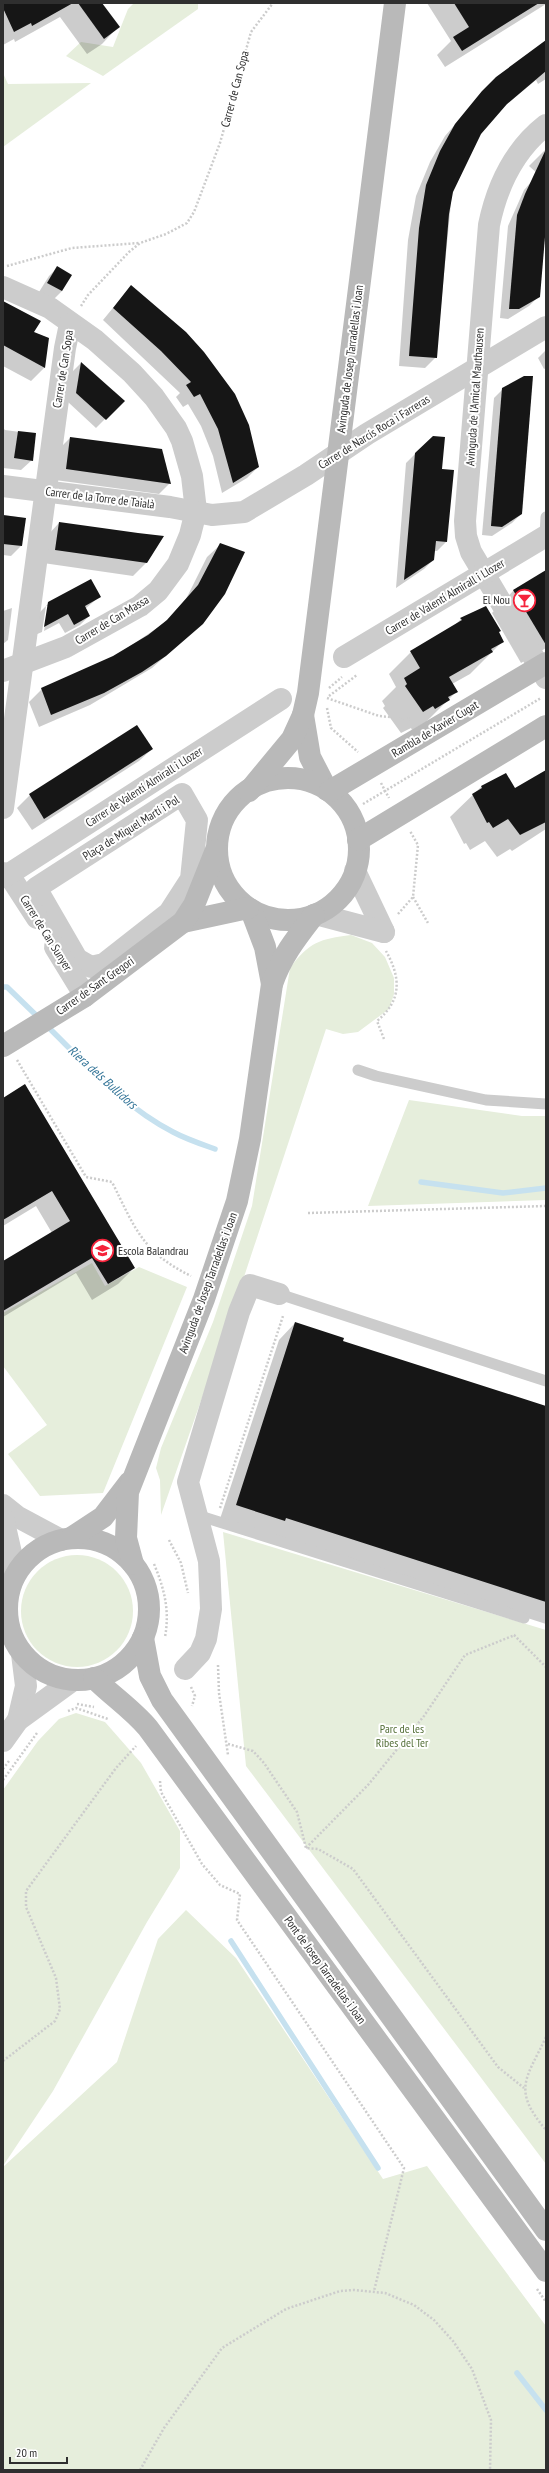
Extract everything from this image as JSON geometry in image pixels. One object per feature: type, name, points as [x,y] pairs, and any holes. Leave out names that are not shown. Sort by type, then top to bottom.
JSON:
[{"type":"street","name":"Avinguda de Josep Tarradellas i Joan","points":[[249,790],[292,739],[303,715],[311,674],[395,3]]},
{"type":"street","name":"Avinguda de l'Amical Mauthausen","points":[[544,669],[468,545],[465,521],[489,225],[492,207],[514,159],[546,125]]},
{"type":"street","points":[[5,276],[70,324],[95,340],[132,373],[167,413],[176,428],[188,458],[196,511]]},
{"type":"street","name":"Carrer de Can Sopa","points":[[3,808],[12,668],[46,492],[65,348],[70,324]]},
{"type":"street","name":"Carrer de Narcís Roca i Farreras","points":[[196,511],[212,515],[244,512],[306,475],[367,434],[546,327]]},
{"type":"street","name":"Carrer de la Torre de Taialà","points":[[3,486],[196,511]]},
{"type":"street","name":"Carrer de Can Massa","points":[[12,668],[46,656],[89,636],[140,606],[158,591],[178,564],[190,535],[196,511]]},
{"type":"street","name":"Carrer de Valentí Almirall i Llozer","points":[[344,657],[484,573],[546,530]]},
{"type":"street","name":"Rambla de Xavier Cugat","points":[[329,791],[544,669]]},
{"type":"street","name":"Carrer de Valentí Almirall i Llozer","points":[[5,874],[281,699]]},
{"type":"street","name":"Avinguda de Josep Tarradellas i Joan","points":[[303,715],[310,756],[329,791]]},
{"type":"street","points":[[358,840],[546,726]]},
{"type":"street","points":[[290,778],[313,782],[329,791],[348,811],[358,840],[359,849],[356,871],[342,894],[332,904],[315,914],[296,920],[270,918],[249,909],[236,899],[224,882],[218,864],[216,849],[219,830],[225,816],[233,804],[249,790],[267,781],[290,778]]},
{"type":"street","name":"Plaça de Miquel Martí i Pol","points":[[182,794],[197,820],[191,879],[169,913],[104,964],[91,966],[78,959],[36,888],[182,794]]},
{"type":"street","name":"Carrer de Sant Gregori","points":[[10,1042],[77,1000],[183,922],[194,905],[216,849]]},
{"type":"street","points":[[356,871],[384,932]]},
{"type":"street","name":"Carrer de Can Sunyer","points":[[5,874],[22,893],[77,1000]]},
{"type":"street","name":"Avinguda de Josep Tarradellas i Joan","points":[[249,909],[265,947],[272,984]]},
{"type":"street","name":"Carrer de Sant Gregori","points":[[183,922],[249,909]]},
{"type":"street","name":"Avinguda de Josep Tarradellas i Joan","points":[[143,1563],[126,1538],[126,1505],[132,1479],[209,1285],[224,1243],[246,1163],[272,984],[281,961],[315,914]]},
{"type":"street","points":[[315,914],[384,932]]},
{"type":"street","points":[[185,1669],[200,1653],[206,1638],[211,1608],[206,1518],[188,1482],[239,1312],[250,1285],[279,1294]]},
{"type":"street","name":"Avinguda de Josep Tarradellas i Joan","points":[[14,1577],[34,1553],[66,1539],[102,1517],[132,1479]]},
{"type":"street","points":[[3,1505],[18,1516],[66,1539],[83,1538],[105,1544],[143,1563],[148,1616],[153,1639],[150,1676],[162,1700],[546,2230]]},
{"type":"street","points":[[3,1518],[11,1553],[14,1577],[9,1590],[6,1617],[14,1643],[22,1654],[40,1670],[55,1677],[73,1680],[94,1678],[110,1673],[153,1639]]},
{"type":"street","points":[[22,1654],[29,1726]]},
{"type":"street","name":"Pont de Josep Tarradellas i Joan","points":[[94,1678],[110,1693],[130,1708],[148,1728],[546,2271]]},
{"type":"street","points":[[6,1750],[73,1680]]},
{"type":"lane","points":[[358,1070],[376,1076],[486,1100],[546,1104]]},
{"type":"lane","points":[[279,1294],[546,1381]]},
{"type":"lane","points":[[206,1518],[524,1618]]},
{"type":"path","name":"Carrer de Can Sopa","points":[[70,324],[88,295],[140,243],[166,234],[187,223],[194,212],[220,143],[251,32],[273,3]]},
{"type":"path","points":[[5,276],[72,248],[140,243]]},
{"type":"path","points":[[327,689],[326,697],[371,713],[416,720]]},
{"type":"path","points":[[362,804],[546,695]]},
{"type":"path","points":[[413,897],[428,922]]},
{"type":"path","points":[[384,932],[376,940],[386,950],[395,967],[396,991],[390,1010],[377,1021],[384,1039]]},
{"type":"path","points":[[10,1042],[86,1177],[112,1182],[136,1231],[153,1252],[180,1271],[209,1285]]},
{"type":"path","points":[[308,1214],[546,1206]]},
{"type":"path","points":[[206,1518],[283,1316]]},
{"type":"path","points":[[143,1563],[163,1587],[167,1608],[153,1639]]},
{"type":"path","points":[[508,1613],[514,1635],[546,1667]]},
{"type":"path","points":[[306,1848],[368,1785],[424,1716],[465,1655],[514,1635]]},
{"type":"path","points":[[206,1638],[217,1655],[219,1693],[228,1744],[228,1758]]},
{"type":"path","points":[[73,1705],[79,1703],[96,1707]]},
{"type":"path","points":[[62,1712],[76,1708],[113,1721]]},
{"type":"path","points":[[3,1780],[41,1729]]},
{"type":"path","points":[[3,2061],[55,2020],[60,2009],[56,1978],[26,1906],[26,1891],[116,1768],[139,1743]]},
{"type":"path","points":[[228,1744],[254,1751],[264,1763],[297,1812],[306,1848]]},
{"type":"path","points":[[3,1768],[6,1750]]},
{"type":"path","points":[[160,1779],[162,1792],[202,1864],[220,1885],[240,1894],[237,1920],[404,2168],[374,2291]]},
{"type":"path","points":[[306,1848],[318,1849],[353,1869],[498,2067],[524,2088]]},
{"type":"path","points":[[546,2036],[527,2073],[524,2088],[526,2097],[538,2121],[546,2130]]},
{"type":"path","points":[[140,2470],[164,2428],[222,2348],[277,2313],[301,2302],[346,2290],[374,2291],[395,2296],[424,2312],[450,2337],[472,2369],[492,2426],[490,2470]]},
{"type":"green space","points":[[134,3],[198,3],[198,9],[103,76],[66,56],[81,42],[113,47],[128,9]]},
{"type":"green space","points":[[3,73],[8,84],[91,83],[3,147]]},
{"type":"green space","points":[[351,935],[372,943],[385,957],[394,978],[394,994],[389,1009],[358,1032],[343,1034],[326,1029],[239,1292],[161,1515],[160,1480],[156,1468],[161,1448],[213,1322],[252,1206],[290,968],[303,952],[316,943],[331,938]]},
{"type":"green space","points":[[409,1100],[522,1116],[546,1116],[546,1200],[368,1206]]},
{"type":"green space","points":[[92,1263],[105,1286],[139,1267],[187,1287],[103,1493],[40,1496],[8,1454],[47,1425],[3,1366],[3,1313]]},
{"type":"green space","name":"Parc de les Ribes del Ter","points":[[223,1532],[546,1630],[546,2164],[246,1766]]},
{"type":"green space","points":[[77,1555],[88,1556],[98,1560],[108,1565],[116,1572],[123,1580],[128,1590],[132,1600],[132,1622],[128,1632],[123,1642],[116,1650],[108,1657],[98,1662],[88,1666],[77,1667],[66,1666],[56,1662],[46,1657],[38,1650],[31,1642],[26,1632],[22,1622],[21,1611],[22,1600],[26,1590],[31,1580],[38,1572],[46,1565],[56,1560],[66,1556]]},
{"type":"green space","points":[[76,1713],[105,1722],[141,1763],[180,1831],[180,1868],[147,1922],[53,2091],[3,2166],[3,1790],[38,1741],[59,1719]]},
{"type":"green space","points":[[186,1910],[236,1958],[383,2179],[427,2166],[546,2326],[546,2470],[3,2470],[3,2167],[117,2062],[158,1939]]},
{"type":"building","points":[[3,3],[73,3],[32,26],[31,23],[14,32],[3,8]]},
{"type":"building","points":[[78,3],[102,3],[120,27],[104,39]]},
{"type":"building","points":[[454,3],[539,3],[462,51],[453,37],[469,27]]},
{"type":"building","points":[[546,40],[546,71],[507,104],[481,134],[453,192],[449,214],[437,358],[409,356],[419,228],[426,185],[440,151],[455,124],[482,91],[496,77]]},
{"type":"building","points":[[546,149],[546,225],[540,297],[519,309],[509,309],[517,215]]},
{"type":"building","points":[[57,266],[72,275],[62,291],[47,283]]},
{"type":"building","points":[[131,285],[186,332],[204,352],[235,394],[249,425],[259,467],[233,483],[218,429],[200,394],[194,397],[186,385],[191,382],[161,351],[113,308]]},
{"type":"building","points":[[3,301],[41,321],[34,332],[49,338],[45,368],[3,345]]},
{"type":"building","points":[[81,362],[125,401],[106,420],[76,393]]},
{"type":"building","points":[[524,376],[533,376],[522,514],[502,527],[491,526],[502,388]]},
{"type":"building","points":[[18,431],[36,433],[33,461],[14,458]]},
{"type":"building","points":[[433,436],[445,437],[442,469],[454,470],[447,542],[436,541],[434,560],[404,580],[415,453]]},
{"type":"building","points":[[70,437],[162,449],[171,484],[66,469]]},
{"type":"building","points":[[3,515],[26,518],[22,546],[3,544]]},
{"type":"building","points":[[59,522],[164,536],[147,563],[55,550]]},
{"type":"building","points":[[220,543],[245,552],[225,594],[203,624],[166,656],[142,672],[104,693],[51,715],[41,688],[113,656],[148,635],[167,620],[198,585]]},
{"type":"building","points":[[546,570],[546,645],[513,590]]},
{"type":"building","points":[[91,579],[101,597],[85,606],[90,616],[74,625],[68,614],[44,627],[48,602]]},
{"type":"building","points":[[486,606],[501,631],[499,632],[504,642],[491,649],[493,652],[449,677],[458,692],[448,697],[450,700],[435,709],[433,706],[423,712],[405,686],[407,684],[404,678],[420,668],[410,651],[462,620],[460,618]]},
{"type":"building","points":[[137,725],[153,749],[44,819],[29,794]]},
{"type":"building","points":[[546,770],[546,822],[520,835],[508,819],[493,828],[489,822],[487,823],[472,794],[482,788],[481,786],[506,773],[515,788]]},
{"type":"building","points":[[25,1084],[135,1268],[108,1284],[92,1258],[3,1311],[3,1261],[70,1221],[52,1191],[3,1220],[3,1098]]},
{"type":"building","points":[[295,1322],[344,1338],[343,1341],[546,1406],[546,1602],[286,1518],[285,1521],[236,1505]]},
{"type":"waterway","name":"Riera dels Bullidors","points":[[3,987],[7,987],[40,1019]]},
{"type":"waterway","name":"Riera dels Bullidors","points":[[46,1025],[90,1069],[138,1110],[178,1135],[215,1149]]},
{"type":"waterway","name":"Riera dels Bullidors","points":[[421,1182],[503,1193],[546,1188]]},
{"type":"waterway","points":[[231,1941],[378,2168]]},
{"type":"waterway","points":[[517,2373],[546,2410]]},
{"type":"place","name":"El Nou","points":[[525,600]]},
{"type":"place","name":"Escola Balandrau","points":[[102,1251]]}]
